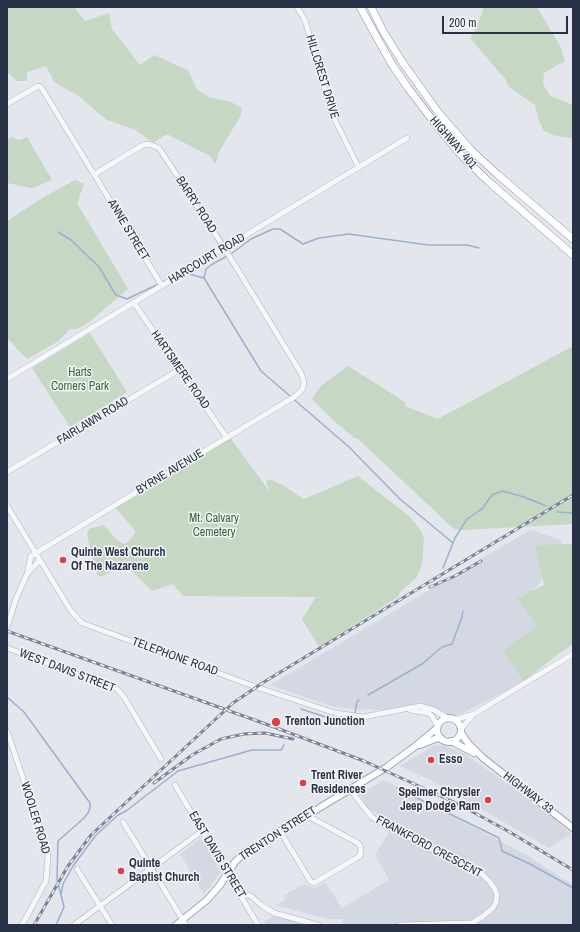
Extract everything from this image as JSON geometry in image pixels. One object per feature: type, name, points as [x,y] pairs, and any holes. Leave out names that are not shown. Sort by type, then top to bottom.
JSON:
[{"type":"highway","name":"HIGHWAY 401","points":[[360,7],[391,63],[441,132],[460,154],[489,182],[573,255]]},
{"type":"highway","name":"HIGHWAY 401","points":[[371,7],[402,63],[438,112],[471,150],[573,239]]},
{"type":"main road","points":[[451,719],[459,724],[461,731],[458,738],[451,741],[441,738],[437,734],[437,726],[441,721],[451,719]]},
{"type":"main road","name":"TRENTON STREET","points":[[176,925],[185,922],[207,900],[220,886],[227,873],[243,854],[387,767],[413,748],[437,726]]},
{"type":"main road","name":"HIGHWAY 33","points":[[461,731],[468,743],[483,758],[573,828]]},
{"type":"main road","name":"TRENTON STREET","points":[[413,748],[441,738]]},
{"type":"main road","name":"HIGHWAY 33","points":[[451,741],[483,758]]},
{"type":"street","name":"HILLCREST DRIVE","points":[[297,7],[305,20],[332,114],[358,168]]},
{"type":"street","name":"ANNE STREET","points":[[7,104],[38,86],[41,88],[95,174],[162,286]]},
{"type":"street","name":"HARCOURT ROAD","points":[[7,380],[407,138]]},
{"type":"street","name":"BARRY ROAD","points":[[95,174],[143,145],[155,145],[163,152],[225,249],[301,373],[304,382],[303,388]]},
{"type":"street","name":"HARTSMERE ROAD","points":[[134,303],[227,438]]},
{"type":"street","name":"FAIRLAWN ROAD","points":[[7,472],[179,370]]},
{"type":"street","name":"BYRNE AVENUE","points":[[35,553],[294,397],[303,388]]},
{"type":"street","name":"TELEPHONE ROAD","points":[[7,506],[71,612],[82,623],[334,714],[363,718],[424,706],[451,719]]},
{"type":"street","points":[[7,627],[30,559],[35,553]]},
{"type":"street","points":[[26,574],[40,561]]},
{"type":"street","name":"WEST DAVIS STREET","points":[[7,648],[117,688],[124,696],[161,759]]},
{"type":"street","points":[[451,719],[474,714],[573,654]]},
{"type":"street","name":"TELEPHONE ROAD","points":[[403,709],[428,713],[432,716],[437,726]]},
{"type":"street","points":[[461,731],[474,714]]},
{"type":"street","name":"WOOLER ROAD","points":[[7,731],[48,856],[46,881],[22,925]]},
{"type":"street","name":"EAST DAVIS STREET","points":[[175,785],[258,925]]},
{"type":"street","name":"FRANKFORD CRESCENT","points":[[350,789],[365,809],[382,824],[483,875],[490,882],[497,896],[493,908],[482,918],[472,923],[400,925]]},
{"type":"street","points":[[280,831],[309,880],[314,883],[360,856],[360,845],[306,815]]},
{"type":"street","points":[[123,822],[185,922]]},
{"type":"street","points":[[74,925],[202,831]]},
{"type":"street","points":[[77,869],[112,925]]},
{"type":"street","points":[[241,896],[247,894],[251,896],[261,905],[274,913],[318,925]]},
{"type":"shaded area","points":[[530,530],[562,540],[555,569],[543,577],[540,583],[527,597],[538,626],[524,681],[461,714],[450,716],[424,703],[379,710],[352,709],[331,706],[270,685]]},
{"type":"shaded area","points":[[435,745],[443,745],[463,753],[547,811],[571,834],[549,848],[432,781],[400,766]]},
{"type":"shaded area","points":[[384,780],[528,856],[573,885],[573,925],[343,925],[342,919],[328,919],[275,905],[285,900],[284,895],[305,884],[316,888],[325,882],[342,908],[389,880],[375,855],[393,826],[367,807],[360,794]]},
{"type":"shaded area","points":[[201,838],[221,872],[204,894],[180,854]]},
{"type":"shaded area","points":[[274,915],[305,925],[266,925],[264,922]]},
{"type":"green space","points":[[7,7],[74,7],[85,21],[109,13],[112,29],[140,65],[154,55],[188,70],[197,90],[209,97],[231,102],[242,108],[241,115],[219,152],[215,164],[210,156],[167,134],[153,143],[136,130],[107,120],[76,94],[55,83],[46,66],[27,72],[27,81],[17,81],[7,72]]},
{"type":"green space","points":[[484,7],[537,7],[561,48],[565,62],[544,73],[543,84],[550,96],[573,105],[573,138],[556,136],[544,131],[539,121],[535,105],[509,87],[505,78],[470,38],[476,29]]},
{"type":"green space","points":[[11,137],[19,140],[27,137],[52,180],[32,188],[7,183],[7,140]]},
{"type":"green space","points":[[75,180],[84,184],[77,203],[128,289],[88,323],[77,329],[70,329],[57,342],[27,359],[7,339],[7,221],[44,197]]},
{"type":"green space","name":"Harts Corners Park","points":[[90,333],[127,392],[70,427],[32,368]]},
{"type":"green space","points":[[573,346],[573,524],[463,530],[454,529],[358,439],[353,437],[333,420],[312,399],[321,386],[348,366],[405,402],[405,406],[438,419]]},
{"type":"green space","name":"Mt. Calvary Cemetery","points":[[229,436],[270,492],[266,482],[269,479],[284,486],[304,499],[358,476],[409,516],[422,532],[424,540],[422,564],[416,578],[400,592],[398,597],[319,647],[302,619],[316,597],[183,596],[173,584],[152,591],[133,572],[122,567],[100,577],[96,572],[87,535],[89,529],[104,525],[115,538],[123,544],[128,542],[136,532],[115,507]]},
{"type":"green space","points":[[573,544],[573,644],[524,681],[503,651],[538,626],[517,599],[544,585],[535,545]]},
{"type":"waterway","points":[[231,254],[251,239],[273,229],[280,229],[303,244],[319,238],[349,234],[428,245],[467,245],[479,248]]},
{"type":"waterway","points":[[58,232],[71,240],[99,267],[116,295],[127,299],[169,279]]},
{"type":"waterway","points":[[227,256],[206,269],[204,278],[261,371],[349,447],[400,499],[453,543]]},
{"type":"waterway","points":[[185,273],[204,278]]},
{"type":"waterway","points":[[443,568],[455,538],[467,519],[482,509],[492,495],[502,491],[524,497],[546,506]]},
{"type":"waterway","points":[[557,512],[573,513]]},
{"type":"waterway","points":[[368,695],[422,664],[442,647],[452,644],[463,611]]},
{"type":"waterway","points":[[7,697],[24,712],[90,803],[90,808],[84,818],[58,841],[57,879],[64,907],[56,925]]},
{"type":"waterway","points":[[355,713],[357,702],[359,700]]},
{"type":"waterway","points":[[301,709],[351,725],[354,725],[354,723]]},
{"type":"waterway","points":[[61,895],[63,884],[73,866],[96,835],[118,815],[126,811],[178,771],[252,750],[281,750],[284,745]]},
{"type":"waterway","points":[[397,788],[499,838],[502,851],[530,864],[573,888]]},
{"type":"railway","points":[[34,925],[68,866],[91,835],[233,703],[264,682],[573,495]]},
{"type":"railway","points":[[430,587],[455,576],[481,561]]},
{"type":"railway","points":[[7,631],[364,761],[458,804],[508,831],[573,870]]},
{"type":"railway","points":[[154,783],[192,755],[221,739],[244,734],[265,733],[293,739]]},
{"type":"place","name":"Quinte West Church Of The Nazarene","points":[[63,560]]},
{"type":"place","name":"Trenton Junction","points":[[276,722]]},
{"type":"place","name":"Esso","points":[[431,760]]},
{"type":"place","name":"Trent River Residences","points":[[303,783]]},
{"type":"place","name":"Spelmer Chrysler Jeep Dodge Ram","points":[[488,800]]},
{"type":"place","name":"Quinte Baptist Church","points":[[121,871]]}]
